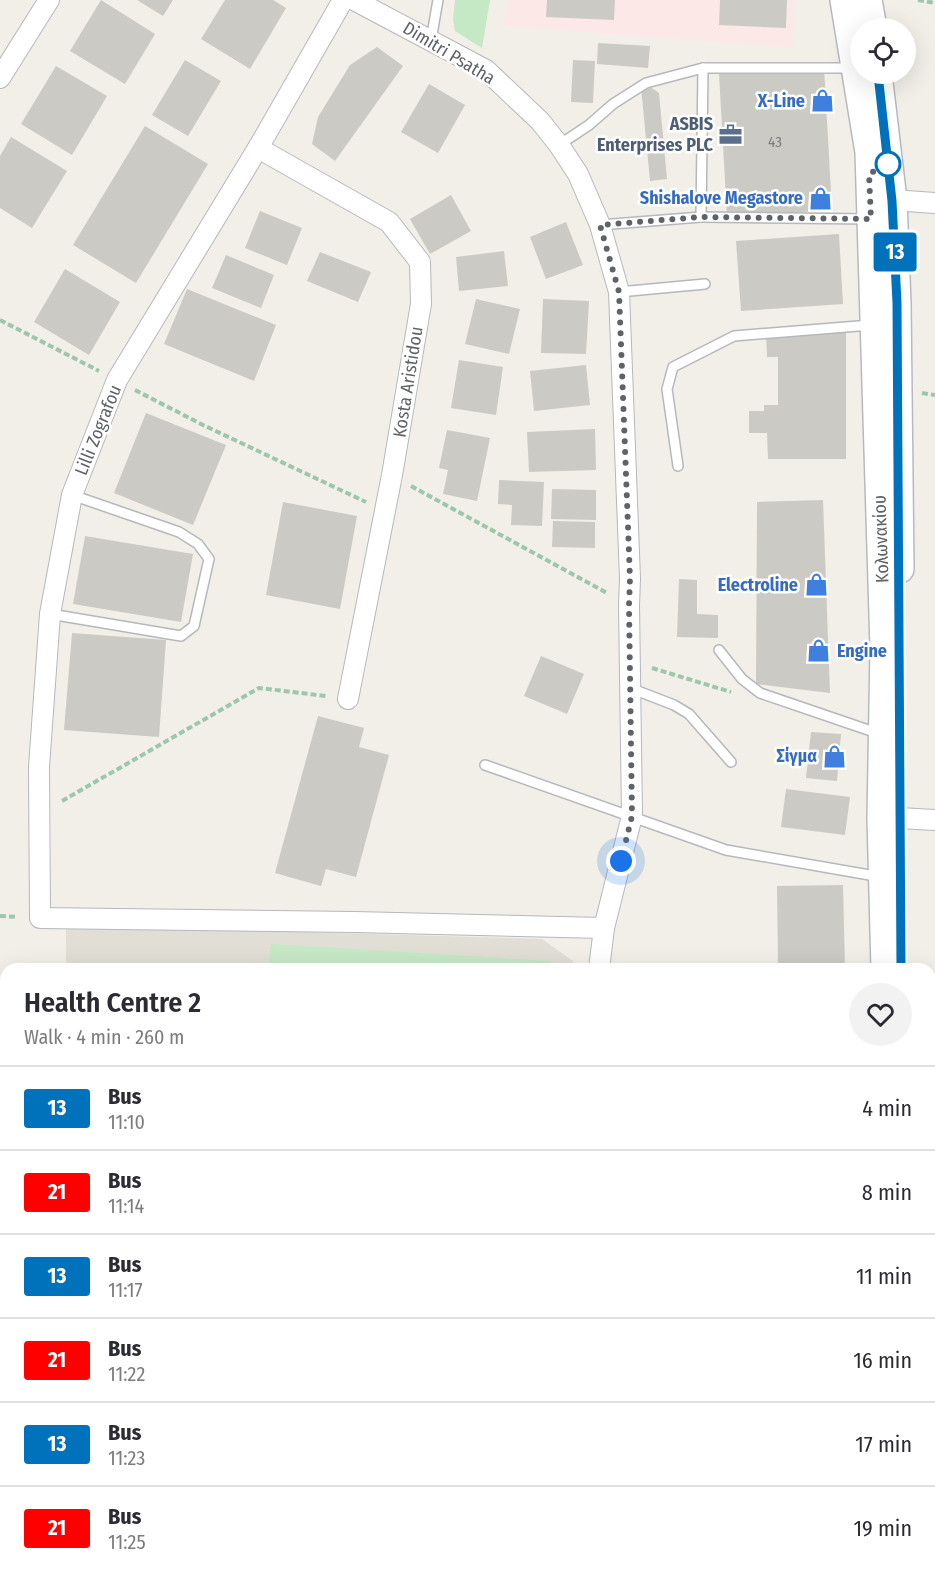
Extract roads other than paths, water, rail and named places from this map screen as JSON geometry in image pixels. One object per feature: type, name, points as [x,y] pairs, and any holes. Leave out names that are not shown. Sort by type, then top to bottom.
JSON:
[{"type":"main road","points":[[844,0],[850,19]]},
{"type":"main road","points":[[868,0],[871,18]]},
{"type":"main road","name":"Κολωνακίου","points":[[867,84],[884,648],[885,963]]},
{"type":"main road","name":"Κολωνακίου","points":[[870,84],[892,201],[897,303],[901,963]]},
{"type":"street","points":[[0,78],[49,0]]},
{"type":"street","name":"Lilli Zografou","points":[[343,0],[258,148],[117,380],[72,495],[50,614],[39,767],[40,918],[604,928]]},
{"type":"street","name":"Dimitri Psatha","points":[[354,0],[486,70],[540,121],[578,174],[600,225],[619,292],[630,579],[632,816],[604,928],[600,963]]},
{"type":"street","name":"Kosta Aristidou","points":[[258,148],[389,222],[420,262],[420,304],[392,475],[348,699]]},
{"type":"street","points":[[892,201],[935,203]]},
{"type":"street","points":[[899,818],[935,820]]},
{"type":"lane","points":[[431,40],[438,0]]},
{"type":"lane","points":[[701,217],[704,68]]},
{"type":"lane","points":[[559,145],[589,125],[613,104],[646,83],[704,68],[850,71]]},
{"type":"lane","points":[[600,225],[701,217],[871,219]]},
{"type":"lane","points":[[619,292],[705,284]]},
{"type":"lane","points":[[678,466],[667,389],[673,367],[734,336],[873,325]]},
{"type":"lane","points":[[50,614],[181,636],[194,626],[209,559],[198,544],[179,532],[72,495]]},
{"type":"lane","points":[[719,650],[742,679],[760,693],[883,735]]},
{"type":"lane","points":[[630,688],[674,705],[689,714],[731,762]]},
{"type":"lane","points":[[485,765],[726,850],[883,877]]},
{"type":"place","name":"X-Line","points":[[823,101]]},
{"type":"place","name":"ASBIS Enterprises PLC","points":[[731,134]]},
{"type":"place","name":"Shishalove Megastore","points":[[821,198]]},
{"type":"place","name":"Electroline","points":[[816,585]]},
{"type":"place","name":"Engine","points":[[819,651]]},
{"type":"place","name":"Σίγμα","points":[[835,756]]}]
